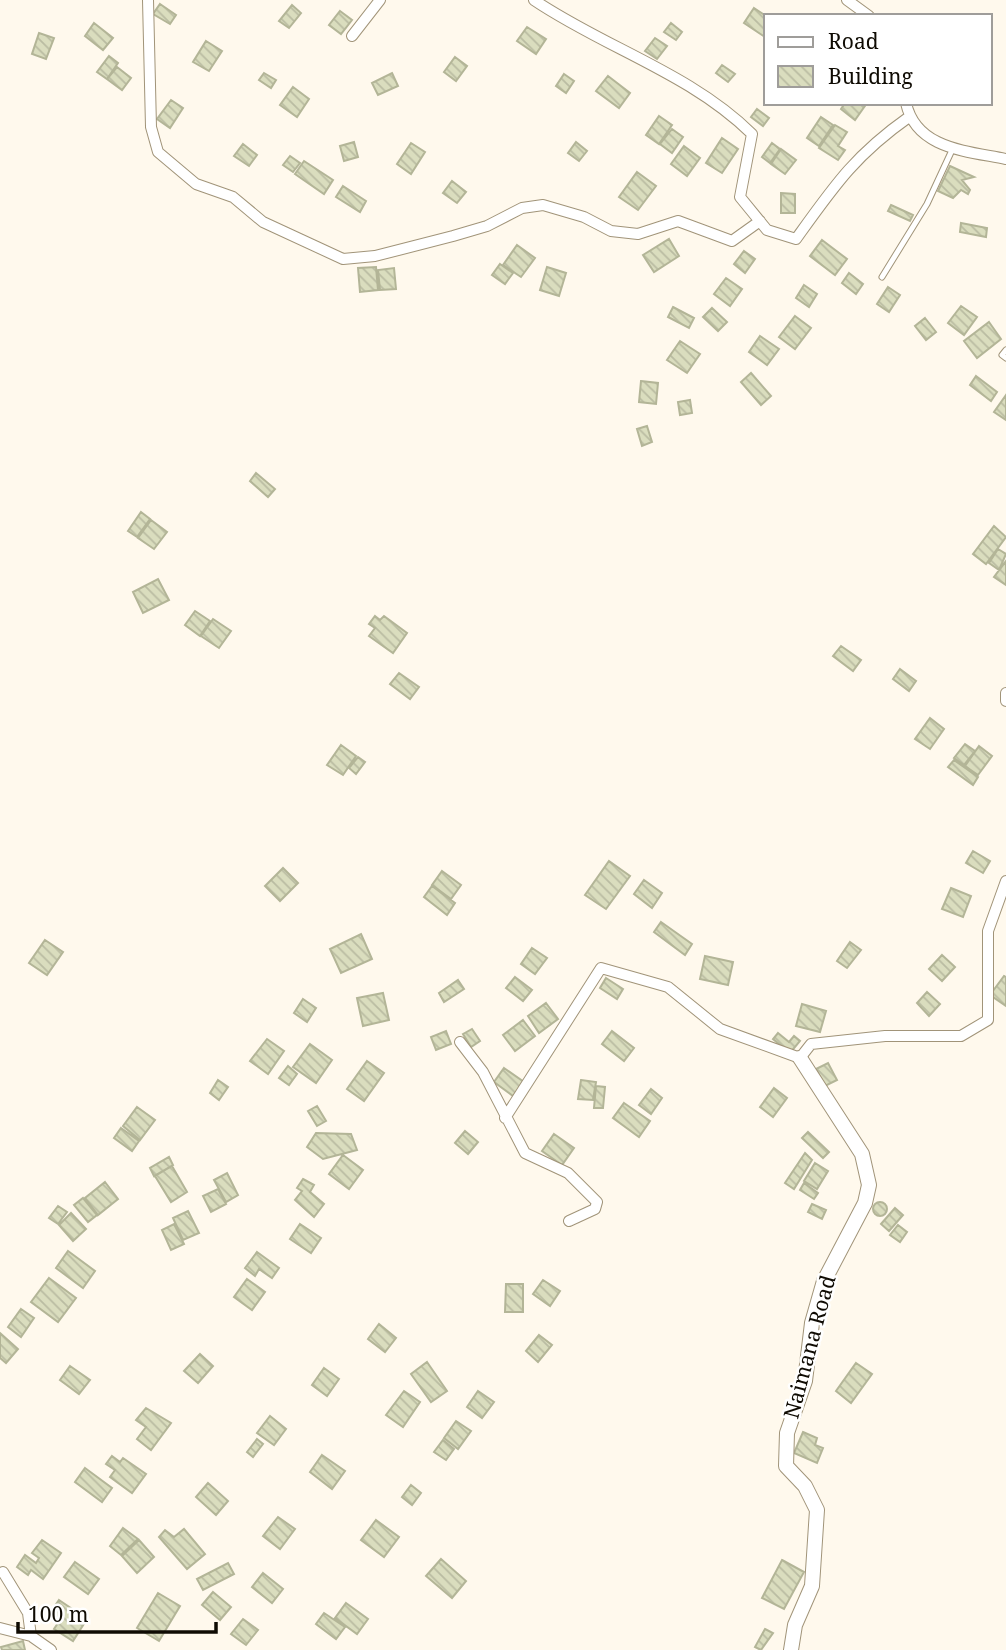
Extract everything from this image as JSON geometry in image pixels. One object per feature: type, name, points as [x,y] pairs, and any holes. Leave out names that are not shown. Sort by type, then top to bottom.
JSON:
[{"type":"street","points":[[148,0],[151,127],[159,152],[196,184],[233,197],[263,222],[343,259],[375,256],[453,236],[487,226],[522,208],[543,205],[584,217],[611,231],[638,234],[678,221],[732,241],[760,221]]},
{"type":"street","points":[[352,36],[380,0]]},
{"type":"street","points":[[534,0],[560,18],[672,74],[731,114],[752,134],[740,197],[767,230],[796,239],[848,167],[876,141],[909,117]]},
{"type":"street","points":[[847,0],[866,14]]},
{"type":"street","points":[[906,105],[909,117],[922,135],[953,148],[1006,159]]},
{"type":"street","points":[[1006,693],[1006,701]]},
{"type":"street","points":[[505,1118],[601,968],[667,987],[720,1029],[800,1058],[811,1044],[885,1037],[961,1036],[988,1020],[988,931],[1006,881]]},
{"type":"street","points":[[460,1042],[483,1072],[525,1153],[568,1173],[597,1202],[595,1209],[569,1222]]},
{"type":"street","name":"Naimana Road","points":[[792,1650],[795,1625],[812,1586],[817,1510],[805,1486],[786,1466],[787,1433],[805,1381],[812,1323],[824,1281],[865,1203],[869,1185],[862,1154],[800,1058]]},
{"type":"street","points":[[3,1572],[28,1613],[31,1636]]},
{"type":"street","points":[[0,1628],[31,1636],[51,1650]]},
{"type":"lane","points":[[882,277],[927,204],[953,148]]},
{"type":"lane","points":[[1006,350],[1002,355],[1006,358]]},
{"type":"building","points":[[160,4],[176,15],[170,24],[153,14]]},
{"type":"building","points":[[292,5],[301,13],[289,28],[279,21]]},
{"type":"building","points":[[754,8],[764,15],[764,36],[744,23]]},
{"type":"building","points":[[340,11],[352,20],[341,34],[329,25]]},
{"type":"building","points":[[94,23],[113,38],[103,50],[85,36]]},
{"type":"building","points":[[671,23],[682,32],[676,40],[664,32]]},
{"type":"building","points":[[527,27],[546,39],[536,54],[517,41]]},
{"type":"building","points":[[39,33],[54,38],[46,59],[32,54]]},
{"type":"building","points":[[655,38],[667,46],[657,59],[645,51]]},
{"type":"building","points":[[206,41],[222,51],[209,71],[193,62]]},
{"type":"building","points":[[109,56],[118,63],[107,79],[97,72]]},
{"type":"building","points":[[455,57],[467,66],[456,81],[444,72]]},
{"type":"building","points":[[722,65],[735,74],[728,82],[716,73]]},
{"type":"building","points":[[117,67],[131,78],[122,90],[107,79]]},
{"type":"building","points":[[264,73],[276,80],[271,88],[259,80]]},
{"type":"building","points":[[392,73],[398,86],[378,95],[372,83]]},
{"type":"building","points":[[564,74],[574,81],[566,93],[556,86]]},
{"type":"building","points":[[608,76],[630,93],[619,108],[596,91]]},
{"type":"building","points":[[293,87],[309,99],[297,117],[280,105]]},
{"type":"building","points":[[171,100],[183,108],[170,128],[157,119]]},
{"type":"building","points":[[844,105],[866,105],[855,120],[841,109]]},
{"type":"building","points":[[757,109],[769,118],[763,126],[751,117]]},
{"type":"building","points":[[659,116],[672,125],[659,144],[646,135]]},
{"type":"building","points":[[821,117],[833,125],[819,146],[807,138]]},
{"type":"building","points":[[835,125],[847,132],[838,146],[845,150],[838,160],[819,148]]},
{"type":"building","points":[[672,129],[683,137],[672,153],[660,144]]},
{"type":"building","points":[[722,138],[738,149],[722,173],[706,163]]},
{"type":"building","points":[[354,142],[358,157],[344,161],[340,146]]},
{"type":"building","points":[[576,142],[587,151],[579,161],[568,153]]},
{"type":"building","points":[[411,143],[425,152],[411,174],[397,164]]},
{"type":"building","points":[[772,143],[780,149],[770,163],[762,157]]},
{"type":"building","points":[[243,144],[257,155],[249,166],[234,156]]},
{"type":"building","points":[[684,146],[700,158],[687,176],[671,164]]},
{"type":"building","points":[[781,149],[796,160],[785,174],[771,164]]},
{"type":"building","points":[[290,156],[300,163],[293,172],[283,165]]},
{"type":"building","points":[[304,161],[333,180],[324,194],[295,174]]},
{"type":"building","points":[[950,166],[974,177],[962,180],[970,190],[968,194],[961,190],[953,198],[938,191]]},
{"type":"building","points":[[637,172],[656,186],[638,210],[619,197]]},
{"type":"building","points":[[452,181],[466,192],[457,203],[443,193]]},
{"type":"building","points":[[343,186],[366,201],[360,212],[336,197]]},
{"type":"building","points":[[781,193],[795,194],[795,213],[781,213]]},
{"type":"building","points":[[891,205],[913,215],[910,221],[888,211]]},
{"type":"building","points":[[961,223],[987,228],[986,237],[960,232]]},
{"type":"building","points":[[669,239],[679,256],[654,272],[643,255]]},
{"type":"building","points":[[822,240],[847,259],[835,275],[810,256]]},
{"type":"building","points":[[517,245],[535,258],[521,277],[503,265]]},
{"type":"building","points":[[744,251],[755,259],[745,273],[734,264]]},
{"type":"building","points":[[500,264],[513,273],[505,284],[492,275]]},
{"type":"building","points":[[376,267],[378,290],[360,292],[358,268]]},
{"type":"building","points":[[547,267],[566,273],[559,296],[540,290]]},
{"type":"building","points":[[394,268],[396,289],[380,290],[378,270]]},
{"type":"building","points":[[849,273],[863,284],[856,294],[842,283]]},
{"type":"building","points":[[726,278],[742,289],[730,306],[714,294]]},
{"type":"building","points":[[804,285],[817,294],[809,307],[796,298]]},
{"type":"building","points":[[888,287],[900,295],[889,312],[877,304]]},
{"type":"building","points":[[961,306],[977,317],[964,335],[948,323]]},
{"type":"building","points":[[673,307],[694,318],[689,328],[668,317]]},
{"type":"building","points":[[712,308],[727,322],[718,331],[703,317]]},
{"type":"building","points":[[795,316],[811,328],[795,349],[779,337]]},
{"type":"building","points":[[925,318],[936,332],[926,340],[915,326]]},
{"type":"building","points":[[989,322],[1001,339],[977,358],[964,341]]},
{"type":"building","points":[[760,336],[779,349],[767,365],[749,352]]},
{"type":"building","points":[[680,341],[700,354],[687,373],[667,360]]},
{"type":"building","points":[[751,373],[771,396],[761,405],[741,382]]},
{"type":"building","points":[[976,376],[997,392],[991,401],[970,385]]},
{"type":"building","points":[[641,381],[658,383],[656,404],[639,402]]},
{"type":"building","points":[[1006,395],[1006,420],[994,412]]},
{"type":"building","points":[[690,400],[692,413],[680,415],[678,402]]},
{"type":"building","points":[[647,426],[652,442],[642,446],[637,429]]},
{"type":"building","points":[[256,473],[275,489],[268,497],[250,481]]},
{"type":"building","points":[[141,512],[150,519],[137,537],[128,531]]},
{"type":"building","points":[[151,520],[167,532],[154,549],[138,538]]},
{"type":"building","points":[[994,526],[1006,537],[986,564],[973,554]]},
{"type":"building","points":[[998,549],[1006,554],[999,570],[989,563]]},
{"type":"building","points":[[1006,561],[1006,585],[994,577]]},
{"type":"building","points":[[158,579],[169,600],[143,613],[133,592]]},
{"type":"building","points":[[195,611],[210,621],[200,636],[185,625]]},
{"type":"building","points":[[375,616],[380,620],[384,616],[407,633],[393,653],[369,636],[375,628],[369,624]]},
{"type":"building","points":[[213,619],[231,631],[219,648],[201,636]]},
{"type":"building","points":[[841,646],[861,660],[853,671],[833,656]]},
{"type":"building","points":[[900,669],[916,681],[909,691],[893,679]]},
{"type":"building","points":[[399,673],[419,687],[410,699],[390,684]]},
{"type":"building","points":[[930,718],[944,729],[930,749],[915,739]]},
{"type":"building","points":[[965,744],[975,751],[964,765],[954,758]]},
{"type":"building","points":[[341,745],[356,756],[343,775],[327,765]]},
{"type":"building","points":[[979,746],[992,756],[978,775],[965,766]]},
{"type":"building","points":[[358,757],[365,762],[356,774],[349,768]]},
{"type":"building","points":[[954,760],[978,777],[973,785],[948,767]]},
{"type":"building","points":[[973,851],[990,861],[983,873],[966,863]]},
{"type":"building","points":[[609,861],[630,876],[606,909],[585,895]]},
{"type":"building","points":[[283,868],[298,883],[280,901],[265,886]]},
{"type":"building","points":[[442,871],[461,885],[451,899],[432,885]]},
{"type":"building","points":[[644,880],[662,893],[652,908],[634,894]]},
{"type":"building","points":[[432,886],[455,903],[447,915],[424,897]]},
{"type":"building","points":[[951,888],[971,896],[963,917],[942,909]]},
{"type":"building","points":[[661,922],[692,944],[685,955],[654,932]]},
{"type":"building","points":[[361,934],[372,959],[341,973],[330,949]]},
{"type":"building","points":[[45,940],[63,952],[47,975],[29,963]]},
{"type":"building","points":[[850,942],[861,950],[847,968],[837,961]]},
{"type":"building","points":[[532,948],[547,958],[535,974],[521,964]]},
{"type":"building","points":[[942,955],[955,967],[942,981],[929,969]]},
{"type":"building","points":[[705,956],[733,962],[728,985],[700,979]]},
{"type":"building","points":[[1004,976],[1006,977],[1006,1006],[990,995]]},
{"type":"building","points":[[515,977],[532,990],[523,1001],[506,988]]},
{"type":"building","points":[[606,978],[623,989],[617,999],[600,988]]},
{"type":"building","points":[[458,980],[464,989],[444,1002],[439,993]]},
{"type":"building","points":[[927,992],[940,1004],[929,1016],[917,1003]]},
{"type":"building","points":[[383,993],[389,1020],[363,1026],[357,998]]},
{"type":"building","points":[[303,999],[316,1008],[307,1022],[294,1013]]},
{"type":"building","points":[[546,1003],[558,1019],[539,1033],[528,1016]]},
{"type":"building","points":[[802,1004],[826,1011],[820,1032],[796,1026]]},
{"type":"building","points":[[523,1020],[535,1036],[515,1051],[503,1035]]},
{"type":"building","points":[[472,1029],[480,1041],[471,1047],[463,1034]]},
{"type":"building","points":[[446,1031],[451,1044],[436,1050],[431,1037]]},
{"type":"building","points":[[612,1031],[634,1048],[624,1061],[602,1044]]},
{"type":"building","points":[[778,1033],[789,1042],[794,1036],[800,1041],[790,1053],[773,1039]]},
{"type":"building","points":[[267,1039],[284,1051],[268,1074],[250,1061]]},
{"type":"building","points":[[310,1044],[332,1060],[316,1083],[293,1067]]},
{"type":"building","points":[[367,1061],[384,1073],[364,1101],[347,1089]]},
{"type":"building","points":[[828,1063],[837,1080],[825,1086],[816,1069]]},
{"type":"building","points":[[288,1066],[297,1074],[289,1085],[279,1078]]},
{"type":"building","points":[[504,1068],[524,1082],[513,1096],[494,1082]]},
{"type":"building","points":[[218,1080],[228,1087],[219,1100],[210,1093]]},
{"type":"building","points":[[581,1080],[596,1082],[593,1100],[578,1099]]},
{"type":"building","points":[[596,1086],[605,1087],[603,1108],[594,1108]]},
{"type":"building","points":[[774,1088],[787,1098],[773,1117],[760,1107]]},
{"type":"building","points":[[651,1089],[662,1098],[651,1114],[639,1105]]},
{"type":"building","points":[[624,1103],[650,1121],[639,1137],[613,1118]]},
{"type":"building","points":[[317,1106],[326,1121],[317,1126],[308,1111]]},
{"type":"building","points":[[137,1107],[155,1120],[140,1140],[123,1126]]},
{"type":"building","points":[[121,1128],[139,1141],[132,1151],[114,1138]]},
{"type":"building","points":[[465,1131],[478,1142],[468,1154],[455,1143]]},
{"type":"building","points":[[808,1132],[829,1152],[823,1158],[802,1138]]},
{"type":"building","points":[[316,1133],[351,1134],[357,1150],[323,1159],[307,1147]]},
{"type":"building","points":[[554,1134],[574,1148],[562,1165],[542,1151]]},
{"type":"building","points":[[805,1153],[812,1160],[794,1189],[785,1183]]},
{"type":"building","points":[[343,1155],[363,1170],[349,1189],[329,1174]]},
{"type":"building","points":[[169,1157],[173,1165],[154,1176],[150,1168]]},
{"type":"building","points":[[815,1163],[828,1171],[817,1189],[804,1181]]},
{"type":"building","points":[[172,1166],[187,1192],[171,1202],[155,1176]]},
{"type":"building","points":[[227,1173],[238,1195],[226,1202],[214,1180]]},
{"type":"building","points":[[303,1179],[314,1185],[310,1192],[324,1204],[314,1217],[295,1200],[302,1191],[297,1188]]},
{"type":"building","points":[[105,1182],[118,1199],[98,1215],[85,1198]]},
{"type":"building","points":[[804,1183],[818,1193],[814,1199],[800,1190]]},
{"type":"building","points":[[218,1189],[226,1204],[211,1212],[203,1196]]},
{"type":"building","points":[[83,1198],[97,1215],[88,1222],[74,1205]]},
{"type":"building","points":[[880,1202],[885,1204],[885,1214],[880,1216],[875,1214],[873,1209],[875,1204]]},
{"type":"building","points":[[812,1204],[826,1210],[822,1219],[808,1212]]},
{"type":"building","points":[[58,1206],[67,1212],[58,1224],[49,1218]]},
{"type":"building","points":[[895,1208],[903,1215],[889,1231],[881,1224]]},
{"type":"building","points":[[188,1211],[199,1233],[183,1240],[173,1218]]},
{"type":"building","points":[[71,1213],[86,1229],[73,1241],[59,1225]]},
{"type":"building","points":[[174,1224],[184,1244],[171,1250],[162,1230]]},
{"type":"building","points":[[300,1224],[321,1238],[311,1253],[290,1239]]},
{"type":"building","points":[[898,1225],[907,1232],[900,1242],[890,1235]]},
{"type":"building","points":[[68,1251],[95,1271],[83,1288],[56,1268]]},
{"type":"building","points":[[257,1252],[279,1268],[272,1278],[259,1269],[255,1276],[245,1268]]},
{"type":"building","points":[[49,1278],[76,1298],[58,1322],[31,1302]]},
{"type":"building","points":[[247,1279],[265,1292],[252,1310],[234,1297]]},
{"type":"building","points":[[543,1280],[560,1291],[550,1306],[533,1294]]},
{"type":"building","points":[[506,1284],[523,1284],[523,1312],[505,1312]]},
{"type":"building","points":[[21,1309],[34,1318],[21,1337],[8,1327]]},
{"type":"building","points":[[379,1324],[396,1338],[385,1352],[368,1339]]},
{"type":"building","points":[[0,1333],[18,1349],[6,1363],[0,1358]]},
{"type":"building","points":[[539,1335],[552,1345],[538,1362],[526,1351]]},
{"type":"building","points":[[200,1354],[213,1366],[198,1383],[184,1371]]},
{"type":"building","points":[[427,1362],[447,1391],[431,1402],[411,1374]]},
{"type":"building","points":[[856,1363],[872,1374],[851,1403],[836,1391]]},
{"type":"building","points":[[70,1366],[90,1380],[79,1394],[60,1380]]},
{"type":"building","points":[[324,1368],[339,1379],[327,1396],[312,1385]]},
{"type":"building","points":[[404,1391],[420,1402],[403,1427],[386,1415]]},
{"type":"building","points":[[478,1391],[494,1402],[482,1418],[467,1407]]},
{"type":"building","points":[[146,1408],[171,1423],[151,1450],[137,1439],[146,1427],[136,1420]]},
{"type":"building","points":[[270,1416],[286,1429],[274,1445],[257,1433]]},
{"type":"building","points":[[456,1421],[471,1431],[458,1449],[444,1438]]},
{"type":"building","points":[[803,1432],[817,1438],[815,1445],[823,1448],[817,1463],[794,1453]]},
{"type":"building","points":[[257,1439],[263,1444],[253,1457],[247,1452]]},
{"type":"building","points":[[443,1440],[454,1449],[446,1460],[434,1452]]},
{"type":"building","points":[[322,1455],[345,1471],[332,1489],[310,1472]]},
{"type":"building","points":[[112,1456],[120,1462],[123,1458],[146,1474],[132,1493],[110,1477],[115,1470],[106,1464]]},
{"type":"building","points":[[85,1468],[112,1488],[102,1502],[75,1482]]},
{"type":"building","points":[[208,1483],[228,1501],[216,1515],[196,1497]]},
{"type":"building","points":[[411,1485],[421,1493],[412,1505],[402,1497]]},
{"type":"building","points":[[278,1517],[295,1529],[280,1549],[263,1536]]},
{"type":"building","points":[[376,1520],[399,1537],[384,1557],[361,1540]]},
{"type":"building","points":[[123,1528],[138,1539],[121,1555],[110,1546]]},
{"type":"building","points":[[184,1529],[205,1554],[187,1569],[159,1537],[165,1530],[174,1537]]},
{"type":"building","points":[[42,1540],[61,1553],[43,1579],[31,1570],[28,1575],[17,1567],[25,1555],[36,1563],[39,1558],[32,1553]]},
{"type":"building","points":[[139,1540],[154,1557],[137,1573],[122,1556]]},
{"type":"building","points":[[441,1559],[466,1581],[452,1598],[426,1576]]},
{"type":"building","points":[[782,1560],[804,1572],[784,1609],[762,1598]]},
{"type":"building","points":[[75,1562],[99,1579],[88,1594],[64,1577]]},
{"type":"building","points":[[228,1563],[234,1574],[203,1590],[197,1579]]},
{"type":"building","points":[[263,1573],[283,1589],[272,1603],[252,1587]]},
{"type":"building","points":[[213,1592],[231,1607],[220,1620],[202,1605]]},
{"type":"building","points":[[158,1593],[180,1606],[159,1641],[137,1628]]},
{"type":"building","points":[[59,1600],[87,1619],[73,1641],[54,1629],[60,1620],[50,1613]]},
{"type":"building","points":[[346,1603],[368,1619],[357,1634],[335,1618]]},
{"type":"building","points":[[324,1613],[345,1627],[336,1639],[316,1624]]},
{"type":"building","points":[[243,1619],[258,1630],[246,1645],[231,1634]]},
{"type":"building","points":[[765,1629],[773,1633],[761,1650],[755,1647]]},
{"type":"building","points":[[23,1641],[25,1650],[2,1650],[1,1647]]}]
